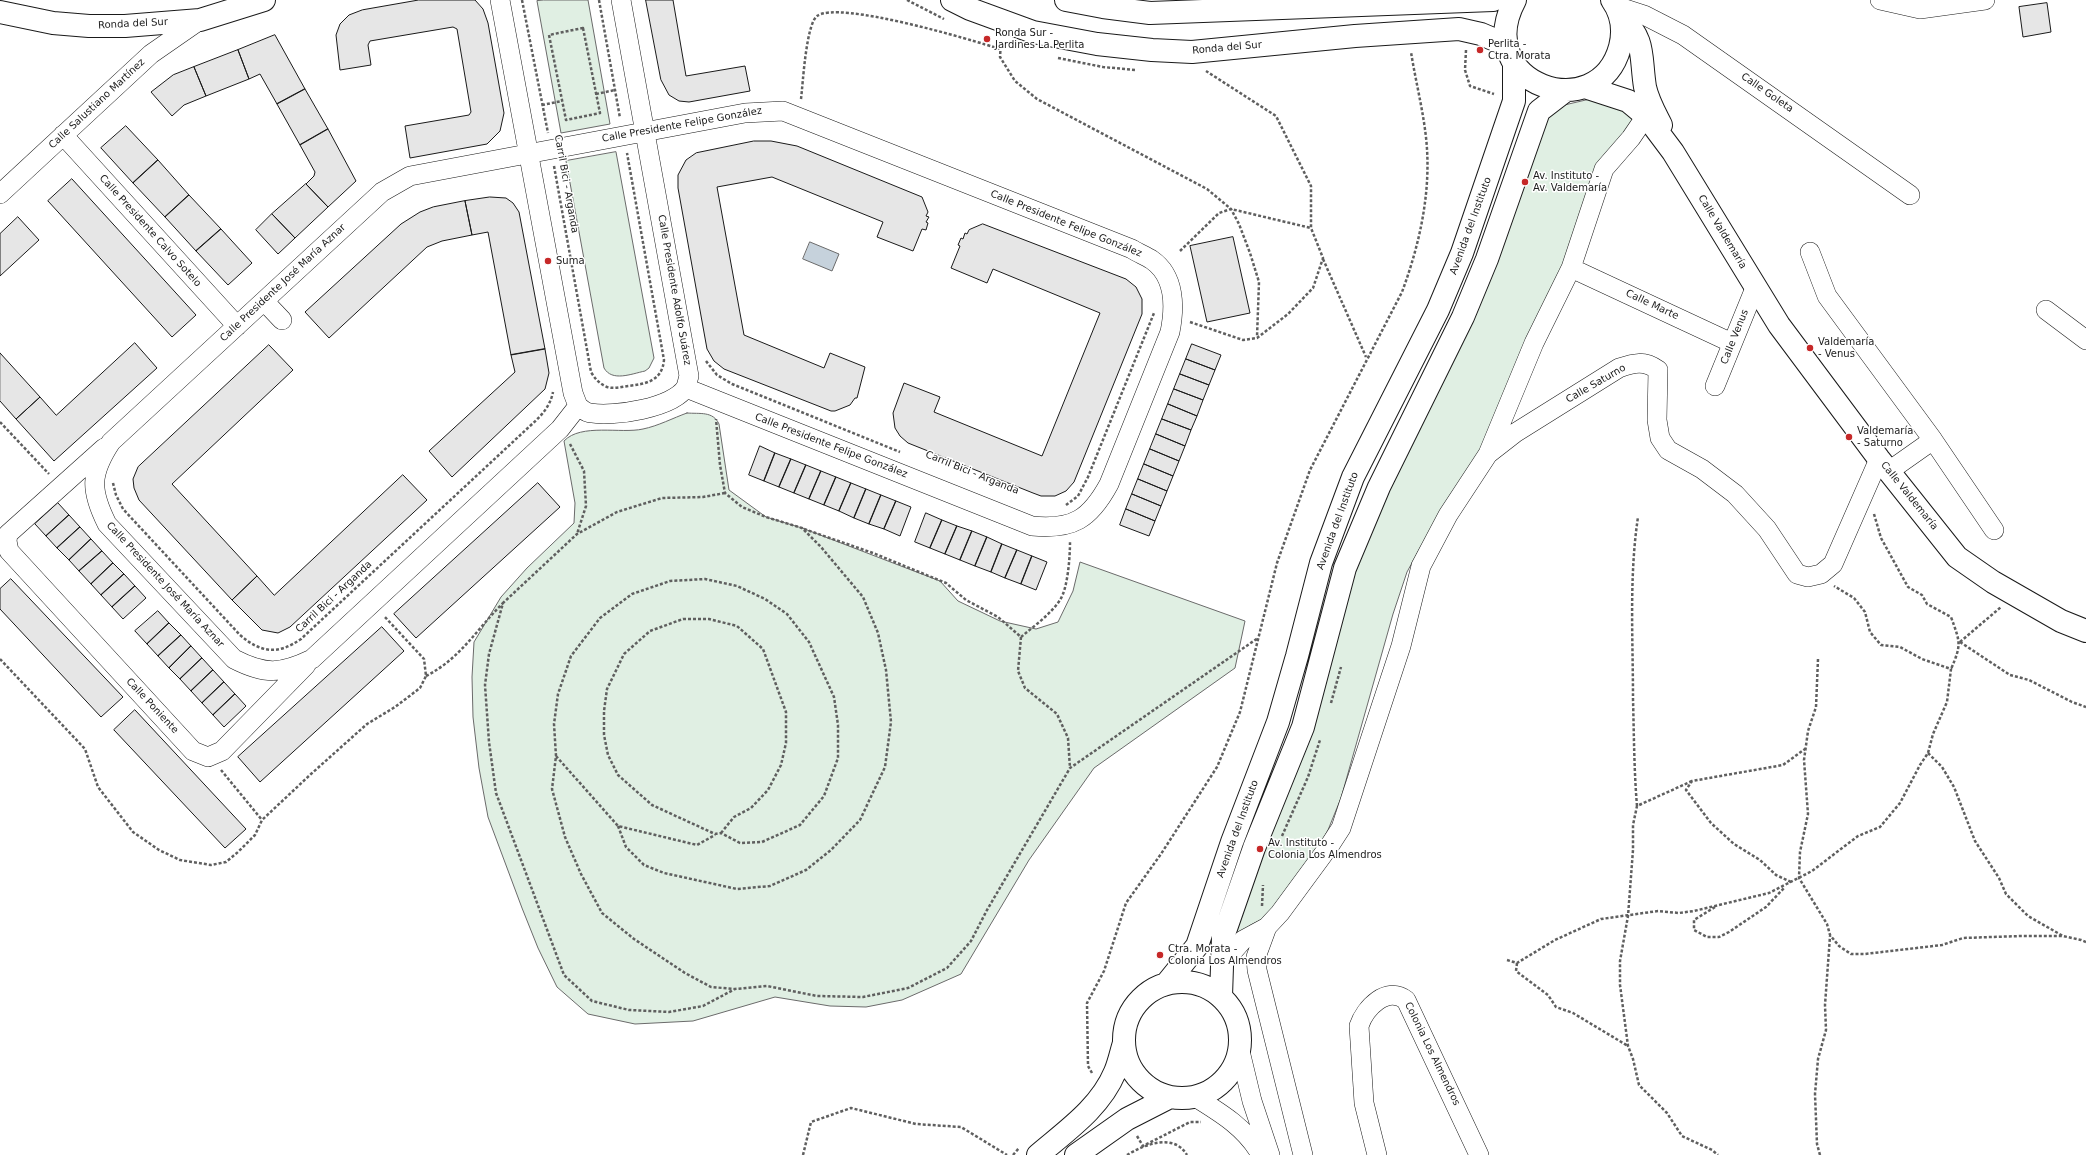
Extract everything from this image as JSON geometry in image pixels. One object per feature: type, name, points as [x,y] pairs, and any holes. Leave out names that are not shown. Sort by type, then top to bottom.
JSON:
[{"type":"main road","name":"Ronda del Sur","points":[[0,12],[53,23],[88,26],[125,26],[200,20],[264,0]]},
{"type":"main road","name":"Ronda del Sur","points":[[952,0],[970,9],[1033,32],[1097,44],[1152,50],[1192,52],[1355,36],[1459,29],[1481,34],[1510,54]]},
{"type":"main road","points":[[1066,0],[1103,7],[1150,13],[1493,0]]},
{"type":"main road","name":"Avenida del Instituto","points":[[1167,983],[1197,946],[1232,842],[1278,722],[1298,656],[1321,562],[1354,477],[1438,310],[1462,254],[1514,101],[1510,54],[1505,31],[1508,14],[1515,0]]},
{"type":"main road","name":"Calle Valdemaría","points":[[1616,7],[1633,28],[1641,45],[1648,110],[1669,146],[1779,325],[1884,465],[1958,557],[1993,582],[2061,621],[2086,631]]},
{"type":"main road","points":[[1221,996],[1222,937],[1254,848],[1303,727],[1345,568],[1378,486],[1466,310],[1487,259],[1539,112],[1575,89],[1605,74],[1617,56],[1623,37],[1616,7]]},
{"type":"main road","name":"Calle Valdemaría","points":[[1510,54],[1526,77],[1545,88],[1575,89],[1628,101],[1648,110]]},
{"type":"main road","points":[[1038,1155],[1086,1114],[1104,1091],[1115,1072],[1124,1043],[1128,1019],[1137,1002],[1152,990],[1167,983],[1179,981],[1195,983],[1209,988],[1221,996],[1234,1012],[1240,1030],[1240,1050],[1232,1072],[1216,1088],[1195,1097],[1170,1098],[1127,1119],[1076,1155]]},
{"type":"main road","points":[[1124,1043],[1127,1061],[1140,1080],[1155,1092],[1170,1098]]},
{"type":"street","points":[[500,0],[570,376],[578,406],[589,413],[603,414],[637,410],[663,404],[674,398],[686,388]]},
{"type":"street","name":"Calle Presidente Adolfo Suárez","points":[[621,0],[686,356],[689,376],[686,388]]},
{"type":"street","points":[[1305,0],[1351,6]]},
{"type":"street","points":[[1880,0],[1920,9],[1985,0]]},
{"type":"street","name":"Calle Goleta","points":[[1616,7],[1644,15],[1683,35],[1910,195]]},
{"type":"street","name":"Calle Salustiano Martínez","points":[[0,194],[151,54],[178,33],[200,20]]},
{"type":"street","name":"Calle Presidente Felipe González","points":[[528,154],[645,130],[765,110],[783,111],[799,116],[1132,249],[1153,260],[1164,275],[1173,293],[1174,314],[1170,332],[1109,484],[1098,504],[1086,516],[1069,524],[1051,528],[1032,526],[686,388]]},
{"type":"street","points":[[1222,964],[1243,940],[1267,927],[1280,913],[1341,828],[1401,646],[1421,566],[1452,509],[1488,454],[1534,342],[1571,268],[1604,169],[1631,138],[1648,110]]},
{"type":"street","name":"Calle Presidente Calvo Sotelo","points":[[64,135],[237,326]]},
{"type":"street","points":[[1631,138],[1669,146]]},
{"type":"street","name":"Calle Presidente José María Aznar","points":[[528,154],[410,176],[382,192],[111,442],[100,458],[94,481],[96,503],[107,524],[234,659],[250,667],[272,671],[292,669],[312,659],[560,429],[578,406]]},
{"type":"street","points":[[1810,252],[1827,296],[1933,440],[1994,530]]},
{"type":"street","name":"Calle Marte","points":[[1571,268],[1732,343]]},
{"type":"street","name":"Calle Venus","points":[[1714,386],[1755,288]]},
{"type":"street","points":[[264,301],[282,320]]},
{"type":"street","points":[[2046,310],[2086,340]]},
{"type":"street","name":"Calle Saturno","points":[[1488,454],[1515,433],[1619,368],[1635,362],[1649,364],[1658,370],[1657,420],[1660,438],[1668,450],[1702,469],[1735,494],[1767,529],[1797,574],[1808,577],[1821,574]]},
{"type":"street","points":[[1821,574],[1833,564],[1866,490],[1884,465],[1933,440]]},
{"type":"street","name":"Calle Poniente","points":[[111,442],[16,525],[3,541],[9,551],[193,751],[208,757]]},
{"type":"street","points":[[208,757],[222,751],[312,659]]},
{"type":"street","points":[[1267,927],[1256,958],[1257,970],[1303,1155]]},
{"type":"street","name":"Colonia Los Almendros","points":[[1378,1155],[1364,1104],[1359,1026],[1362,1018],[1377,1000],[1389,994],[1399,994],[1406,1000],[1430,1047],[1479,1155]]},
{"type":"street","points":[[1240,1050],[1252,1101],[1270,1155]]},
{"type":"street","points":[[1195,1097],[1228,1117],[1256,1146],[1261,1155]]},
{"type":"path","name":"Carril Bici - Arganda","points":[[94,481],[106,480],[114,484],[116,495],[123,509],[240,635],[257,648],[270,650],[284,649],[301,639],[540,417],[550,402],[557,380],[591,372],[543,105],[522,0]]},
{"type":"path","points":[[591,372],[597,381],[606,387],[615,388],[636,385],[650,382],[656,378],[661,373],[664,360],[599,0]]},
{"type":"path","points":[[799,116],[812,23],[818,16],[828,12],[856,14],[915,24],[1000,49]]},
{"type":"path","points":[[583,28],[600,113],[566,120],[562,101],[549,35],[583,28]]},
{"type":"path","points":[[1001,41],[1000,57],[1015,81],[1037,99],[1207,189],[1231,209],[1239,224],[1259,282],[1257,338]]},
{"type":"path","points":[[1204,69],[1276,116],[1311,186],[1311,228],[1366,357]]},
{"type":"path","points":[[596,94],[637,86]]},
{"type":"path","points":[[520,110],[562,101]]},
{"type":"path","points":[[1180,251],[1219,213],[1231,209],[1311,228]]},
{"type":"path","points":[[1060,506],[1078,496],[1088,477],[1155,312],[1174,314],[1195,324],[1243,340],[1257,338],[1288,314],[1313,288],[1323,258]]},
{"type":"path","points":[[664,360],[701,355],[711,370],[725,381],[901,452]]},
{"type":"path","points":[[717,401],[716,418],[720,466],[725,493],[742,507],[766,517],[873,553],[946,583],[966,600],[998,617],[1021,637]]},
{"type":"path","points":[[0,422],[60,486]]},
{"type":"path","points":[[560,429],[575,450],[584,471],[586,506],[577,534]]},
{"type":"path","points":[[1507,960],[1517,963],[1555,940],[1601,918],[1628,916],[1658,910],[1679,913],[1718,906],[1769,893],[1785,886],[1823,864],[1858,836],[1880,827],[1900,803],[1920,765],[1928,754],[1933,734],[1947,702],[1951,669],[1958,652],[1960,642],[1951,617],[1927,604],[1922,595],[1908,587],[1881,538],[1866,490]]},
{"type":"path","points":[[426,676],[443,668],[462,650],[482,624],[503,603],[577,534],[616,512],[662,498],[703,497],[725,493]]},
{"type":"path","points":[[1638,517],[1635,541],[1632,626],[1634,764],[1637,806],[1634,825],[1634,850],[1628,916],[1620,961],[1620,985],[1628,1046],[1634,1059],[1639,1085],[1667,1113],[1682,1136],[1712,1150],[1718,1155]]},
{"type":"path","points":[[1069,524],[1070,562],[1061,600],[1043,619],[1021,637],[1018,671],[1025,688],[1057,714],[1068,738],[1070,768]]},
{"type":"path","points":[[556,756],[618,826],[626,847],[644,865],[664,873],[737,890],[770,886],[806,870],[831,850],[860,820],[885,767],[891,722],[886,670],[878,633],[863,597],[821,547],[802,528]]},
{"type":"path","points":[[1821,574],[1839,590],[1854,598],[1865,612],[1870,632],[1881,645],[1900,647],[1922,659],[1951,669]]},
{"type":"path","points":[[618,826],[697,844],[721,833],[740,842],[762,842],[800,825],[824,796],[838,758],[838,725],[834,696],[809,642],[787,614],[765,599],[737,586],[705,579],[670,581],[632,594],[600,618],[571,656],[558,694],[554,724],[556,756],[552,789],[565,837],[581,874],[602,913],[634,939],[685,973],[711,987],[735,989],[767,986],[817,996],[863,997],[908,988],[947,968],[972,941],[986,910],[1070,768],[1258,638]]},
{"type":"path","points":[[1960,642],[2007,602]]},
{"type":"path","points":[[503,603],[489,654],[485,685],[496,793],[564,975],[592,1001],[629,1010],[669,1012],[703,1006],[735,989]]},
{"type":"path","points":[[716,834],[652,805],[618,775],[608,755],[604,735],[604,711],[607,689],[624,654],[650,630],[683,619],[709,619],[737,626],[763,649],[786,712],[786,743],[782,765],[768,790],[751,808],[734,818],[721,833]]},
{"type":"path","points":[[1960,642],[2010,675],[2028,680],[2086,707]]},
{"type":"path","points":[[1818,659],[1816,707],[1808,731],[1804,760],[1808,814],[1800,852],[1799,878],[1827,924],[1830,935],[1825,1005],[1826,1030],[1818,1059],[1814,1094],[1817,1144],[1820,1155]]},
{"type":"path","points":[[1637,806],[1692,781],[1783,765],[1806,748]]},
{"type":"path","points":[[1928,754],[1942,767],[1954,787],[1975,840],[1999,878],[2006,894],[2028,916],[2062,936]]},
{"type":"path","points":[[208,757],[262,820]]},
{"type":"path","points":[[1692,781],[1686,790],[1711,823],[1734,844],[1760,860],[1776,875],[1792,882]]},
{"type":"path","points":[[1718,906],[1694,920],[1694,930],[1707,937],[1719,937],[1766,907],[1785,886]]},
{"type":"path","points":[[1830,935],[1839,946],[1851,954],[1942,945],[1963,938],[2062,936],[2086,942]]},
{"type":"path","points":[[1517,963],[1516,971],[1548,995],[1556,1007],[1573,1013],[1628,1046]]},
{"type":"path","points":[[803,1155],[811,1122],[851,1108],[916,1124],[961,1127],[1007,1155]]},
{"type":"path","points":[[1127,1155],[1143,1146],[1160,1142],[1176,1144],[1182,1148],[1187,1155]]},
{"type":"green space","points":[[588,0],[610,124],[561,133],[537,1]]},
{"type":"green space","points":[[1591,99],[1638,116],[1565,262],[1480,450],[1425,539],[1407,572],[1393,614],[1341,798],[1328,830],[1313,857],[1293,886],[1261,920],[1249,926],[1231,944],[1262,855],[1309,741],[1353,571],[1543,122],[1561,106]]},
{"type":"green space","points":[[616,152],[654,358],[649,368],[645,371],[622,376],[612,375],[604,368],[566,161]]},
{"type":"green space","points":[[687,413],[706,414],[710,415],[716,420],[719,424],[729,490],[766,517],[802,528],[940,581],[958,601],[1000,621],[1036,629],[1058,622],[1073,591],[1080,562],[1245,621],[1235,668],[1094,768],[1029,860],[961,974],[902,1000],[866,1007],[830,1006],[775,997],[693,1021],[635,1024],[588,1014],[557,987],[538,948],[488,817],[479,768],[473,717],[472,677],[474,642],[501,597],[527,568],[574,523],[575,503],[564,441],[580,432],[649,428]]},
{"type":"shaded area","points":[[810,242],[839,254],[832,271],[803,259]]},
{"type":"building","points":[[419,0],[475,0],[483,9],[488,23],[504,113],[500,131],[487,144],[410,158],[405,126],[469,115],[471,112],[457,29],[453,27],[370,41],[368,45],[371,65],[340,70],[336,35],[340,24],[349,15],[362,10]]},
{"type":"building","points":[[646,0],[673,0],[686,76],[745,66],[750,91],[689,102],[679,101],[669,95],[661,80]]},
{"type":"building","points":[[2047,3],[2051,32],[2023,37],[2019,7]]},
{"type":"building","points":[[275,35],[305,89],[277,104],[260,74],[249,79],[238,50]]},
{"type":"building","points":[[238,50],[249,79],[206,96],[194,67]]},
{"type":"building","points":[[194,67],[206,96],[184,105],[172,116],[151,92],[173,75]]},
{"type":"building","points":[[305,89],[328,129],[300,145],[277,104]]},
{"type":"building","points":[[126,126],[158,160],[133,183],[101,148]]},
{"type":"building","points":[[328,129],[356,181],[328,207],[306,184],[314,176],[315,172],[300,145]]},
{"type":"building","points":[[754,141],[771,141],[797,146],[922,197],[928,212],[926,216],[929,217],[926,222],[928,223],[926,230],[922,229],[913,251],[877,237],[883,222],[772,177],[717,187],[744,335],[824,368],[830,353],[865,367],[857,398],[855,398],[850,405],[835,411],[831,411],[724,369],[714,361],[707,349],[678,188],[678,175],[686,160],[696,153]]},
{"type":"building","points":[[158,160],[189,195],[165,217],[133,183]]},
{"type":"building","points":[[72,179],[196,315],[172,337],[48,201]]},
{"type":"building","points":[[306,184],[328,207],[295,238],[272,214]]},
{"type":"building","points":[[189,195],[221,229],[196,251],[165,217]]},
{"type":"building","points":[[490,197],[506,198],[513,203],[519,212],[545,349],[511,355],[488,232],[472,235],[465,201]]},
{"type":"building","points":[[465,201],[472,235],[442,241],[427,247],[329,338],[305,312],[401,224],[420,212],[433,207]]},
{"type":"building","points":[[272,214],[295,238],[278,254],[256,230]]},
{"type":"building","points":[[18,217],[39,240],[0,276],[0,234]]},
{"type":"building","points":[[983,224],[1126,279],[1136,287],[1142,299],[1142,314],[1074,482],[1066,491],[1055,496],[1041,496],[908,443],[900,436],[895,428],[893,413],[904,383],[940,397],[934,412],[1042,456],[1100,313],[993,269],[987,283],[951,268],[960,246],[958,245],[961,238],[963,239],[965,233],[967,234],[969,230]]},
{"type":"building","points":[[221,229],[252,263],[228,285],[196,251]]},
{"type":"building","points":[[1233,237],[1250,313],[1207,322],[1190,246]]},
{"type":"building","points":[[135,343],[157,368],[54,461],[16,419],[40,397],[56,415]]},
{"type":"building","points":[[1192,344],[1221,355],[1215,370],[1186,359]]},
{"type":"building","points":[[269,345],[293,370],[172,484],[257,576],[232,600],[139,500],[134,488],[133,479],[138,467]]},
{"type":"building","points":[[545,349],[549,373],[545,389],[452,477],[429,451],[515,372],[511,355]]},
{"type":"building","points":[[0,353],[40,397],[16,419],[0,401]]},
{"type":"building","points":[[1186,359],[1215,370],[1209,385],[1180,374]]},
{"type":"building","points":[[1180,374],[1209,385],[1203,400],[1174,389]]},
{"type":"building","points":[[1174,389],[1203,400],[1197,416],[1168,404]]},
{"type":"building","points":[[1168,404],[1197,416],[1191,430],[1162,419]]},
{"type":"building","points":[[1162,419],[1191,430],[1185,446],[1156,434]]},
{"type":"building","points":[[1156,434],[1185,446],[1179,461],[1150,449]]},
{"type":"building","points":[[760,446],[775,453],[764,481],[749,475]]},
{"type":"building","points":[[1150,449],[1179,461],[1173,476],[1144,464]]},
{"type":"building","points":[[775,453],[791,459],[779,487],[764,481]]},
{"type":"building","points":[[791,459],[806,465],[794,493],[779,487]]},
{"type":"building","points":[[1144,464],[1173,476],[1167,491],[1138,479]]},
{"type":"building","points":[[806,465],[821,471],[809,499],[794,493]]},
{"type":"building","points":[[821,471],[836,477],[824,505],[809,499]]},
{"type":"building","points":[[403,475],[427,500],[290,627],[278,633],[262,630],[232,600],[257,576],[274,595]]},
{"type":"building","points":[[836,477],[851,483],[839,511],[824,505]]},
{"type":"building","points":[[1138,479],[1167,491],[1161,506],[1132,494]]},
{"type":"building","points":[[538,483],[560,507],[416,638],[394,614]]},
{"type":"building","points":[[851,483],[866,489],[854,518],[839,511]]},
{"type":"building","points":[[866,489],[881,495],[869,524],[854,518]]},
{"type":"building","points":[[1132,494],[1161,506],[1155,521],[1126,509]]},
{"type":"building","points":[[881,495],[896,501],[884,529],[869,524]]},
{"type":"building","points":[[896,501],[911,507],[900,536],[884,529]]},
{"type":"building","points":[[58,503],[69,515],[46,536],[35,524]]},
{"type":"building","points":[[1126,509],[1155,521],[1149,536],[1120,525]]},
{"type":"building","points":[[926,513],[942,520],[930,548],[915,542]]},
{"type":"building","points":[[69,515],[80,527],[57,548],[46,536]]},
{"type":"building","points":[[942,520],[957,526],[945,554],[930,548]]},
{"type":"building","points":[[957,526],[972,531],[960,560],[945,554]]},
{"type":"building","points":[[80,527],[91,539],[69,560],[57,548]]},
{"type":"building","points":[[972,531],[987,537],[975,566],[960,560]]},
{"type":"building","points":[[987,537],[1002,544],[991,572],[975,566]]},
{"type":"building","points":[[91,539],[102,551],[79,571],[69,560]]},
{"type":"building","points":[[1002,544],[1017,550],[1005,578],[991,572]]},
{"type":"building","points":[[1017,550],[1032,556],[1021,584],[1005,578]]},
{"type":"building","points":[[102,551],[113,563],[91,584],[79,571]]},
{"type":"building","points":[[1032,556],[1047,562],[1036,590],[1021,584]]},
{"type":"building","points":[[113,563],[124,574],[101,595],[91,584]]},
{"type":"building","points":[[124,574],[135,586],[112,607],[101,595]]},
{"type":"building","points":[[11,579],[123,697],[101,717],[0,609],[0,589]]},
{"type":"building","points":[[135,586],[146,598],[123,619],[112,607]]},
{"type":"building","points":[[158,611],[169,623],[147,644],[135,631]]},
{"type":"building","points":[[169,623],[181,635],[158,656],[147,644]]},
{"type":"building","points":[[382,627],[404,651],[260,782],[238,757]]},
{"type":"building","points":[[181,635],[191,646],[169,668],[158,656]]},
{"type":"building","points":[[191,646],[202,658],[180,679],[169,668]]},
{"type":"building","points":[[202,658],[213,670],[191,691],[180,679]]},
{"type":"building","points":[[213,670],[224,682],[202,703],[191,691]]},
{"type":"building","points":[[224,682],[235,694],[213,715],[202,703]]},
{"type":"building","points":[[235,694],[246,706],[224,727],[213,715]]},
{"type":"building","points":[[135,710],[246,829],[225,848],[114,730]]},
{"type":"place","name":"Ronda Sur - Jardines La Perlita","points":[[987,39]]},
{"type":"place","name":"Perlita - Ctra. Morata","points":[[1480,50]]},
{"type":"place","name":"Av. Instituto - Av. Valdemaría","points":[[1525,182]]},
{"type":"place","name":"Suma","points":[[548,261]]},
{"type":"place","name":"Valdemaría - Venus","points":[[1810,348]]},
{"type":"place","name":"Valdemaría - Saturno","points":[[1849,437]]},
{"type":"place","name":"Av. Instituto - Colonia Los Almendros","points":[[1260,849]]},
{"type":"place","name":"Ctra. Morata - Colonia Los Almendros","points":[[1160,955]]}]
